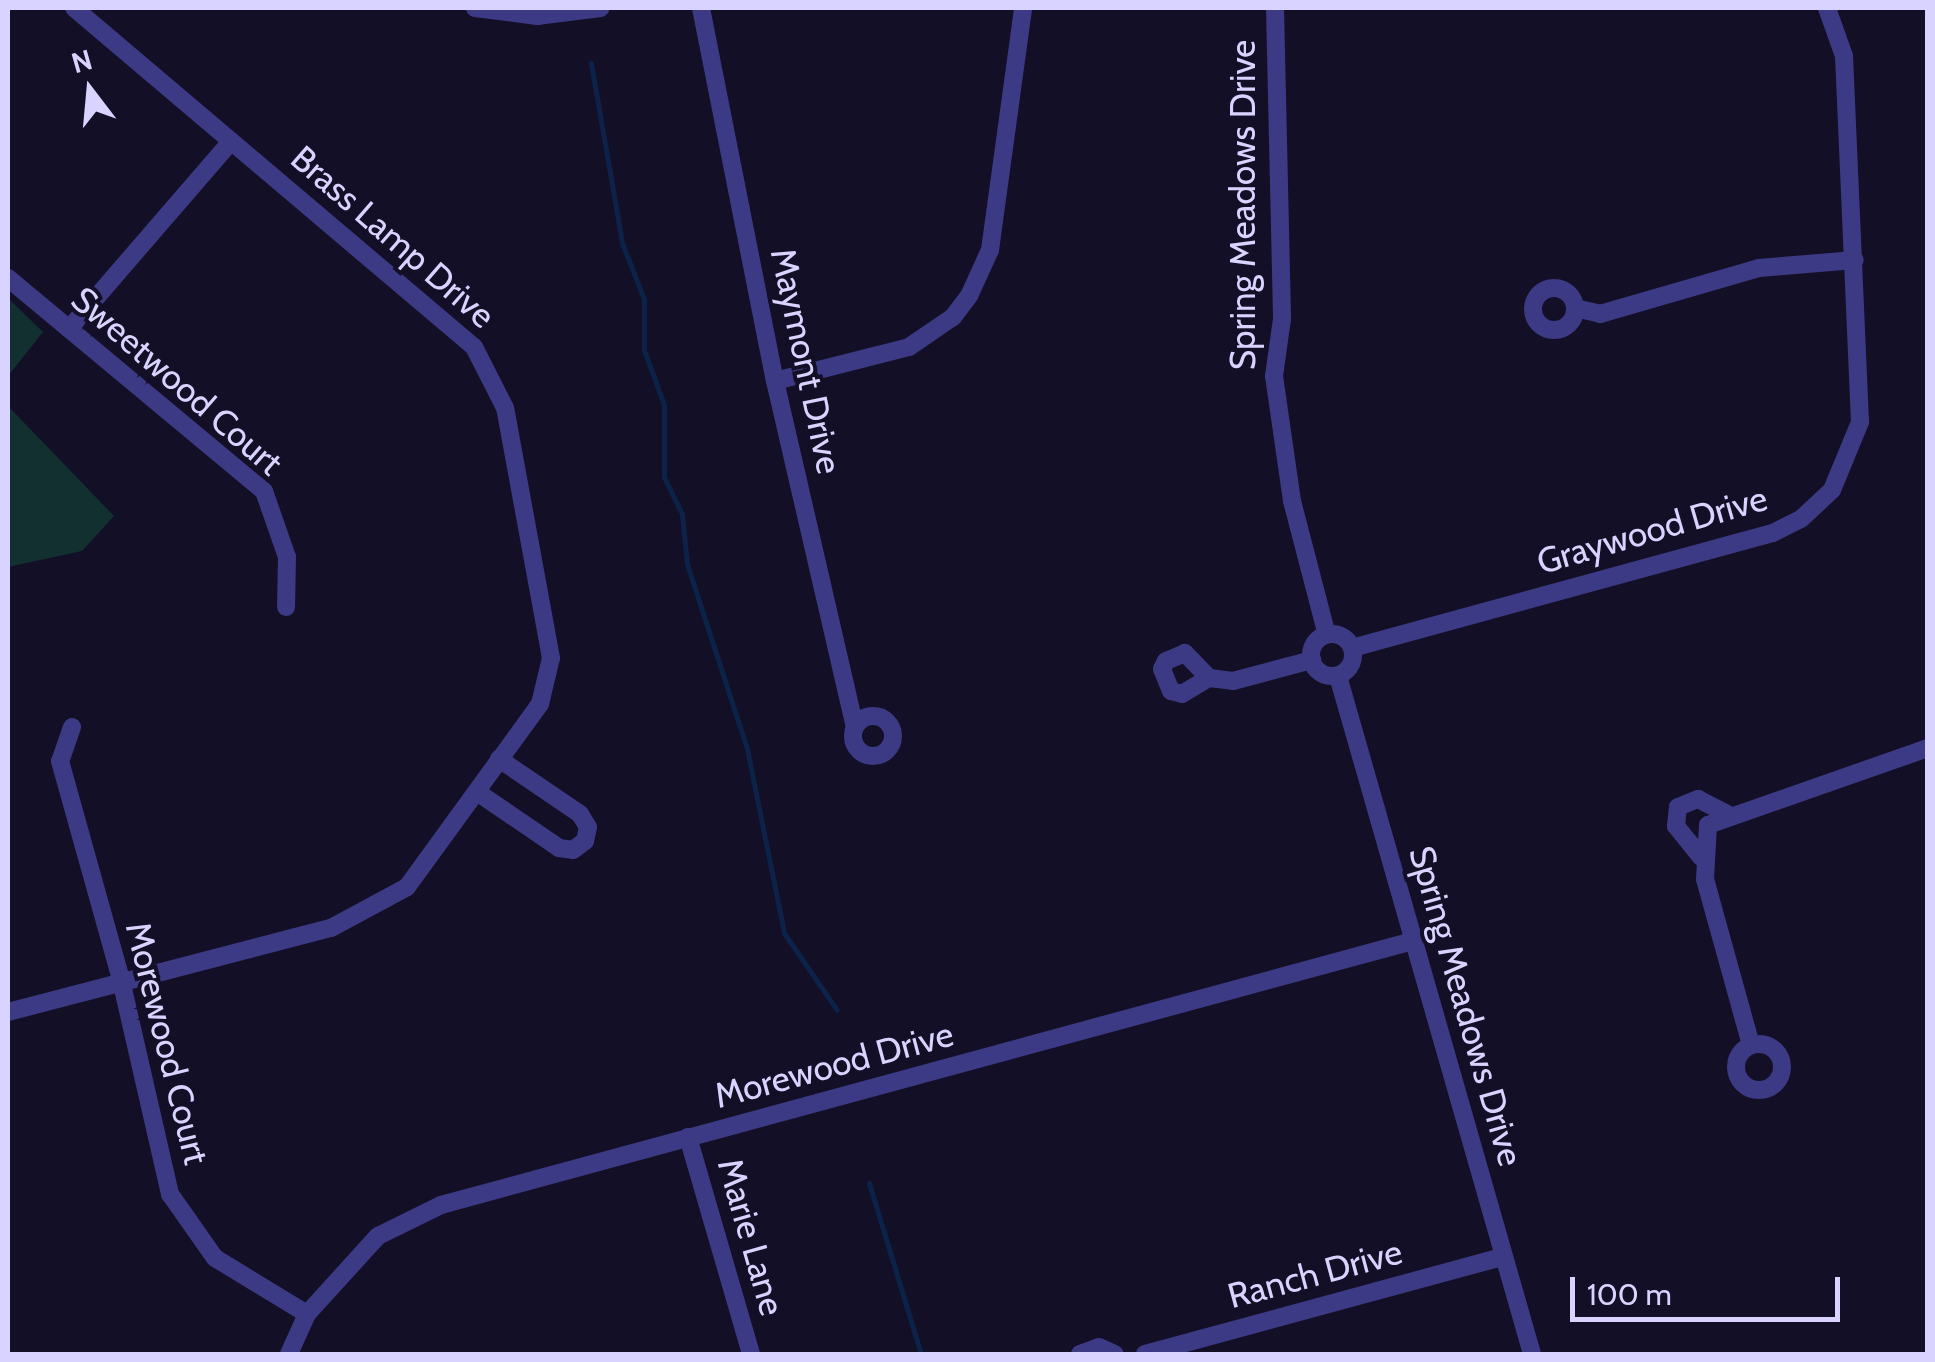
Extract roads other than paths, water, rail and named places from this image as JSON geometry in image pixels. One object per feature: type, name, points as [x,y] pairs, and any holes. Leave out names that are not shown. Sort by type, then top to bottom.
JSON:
[{"type":"street","name":"Brass Lamp Drive","points":[[8,1012],[359,918],[417,876],[540,704],[551,638],[496,384],[474,347],[74,8]]},
{"type":"street","points":[[475,8],[537,16],[600,8]]},
{"type":"street","name":"Maymont Drive","points":[[701,8],[775,380],[854,727]]},
{"type":"street","points":[[775,380],[909,347],[953,317],[969,296],[990,250],[1023,8]]},
{"type":"street","name":"Spring Meadows Drive","points":[[1275,8],[1282,319],[1274,376],[1292,501],[1327,635]]},
{"type":"street","name":"Graywood Drive","points":[[1352,648],[1773,533],[1809,513],[1843,472],[1860,422],[1856,260],[1844,56],[1828,8]]},
{"type":"street","points":[[69,329],[231,141]]},
{"type":"street","points":[[1575,308],[1600,314],[1759,268],[1856,260]]},
{"type":"street","name":"Sweetwood Court","points":[[8,278],[264,491],[288,556],[286,607]]},
{"type":"street","points":[[1327,635],[1339,636],[1352,648],[1349,668],[1338,676],[1319,672],[1312,660],[1313,648],[1327,635]]},
{"type":"street","points":[[1209,678],[1232,681],[1312,660]]},
{"type":"street","name":"Spring Meadows Drive","points":[[1338,676],[1532,1354]]},
{"type":"street","name":"Morewood Court","points":[[72,728],[60,761],[120,980],[155,1138],[182,1216],[215,1258],[307,1314]]},
{"type":"street","points":[[1752,1045],[1721,950],[1701,857],[1708,825],[1727,814],[1928,748]]},
{"type":"street","points":[[477,792],[559,848],[573,850],[586,841],[588,828],[580,814],[499,759]]},
{"type":"street","points":[[1701,857],[1676,826],[1678,807],[1698,800],[1727,814]]},
{"type":"street","name":"Morewood Drive","points":[[290,1354],[307,1314],[378,1236],[405,1220],[688,1137],[1413,941]]},
{"type":"street","name":"Marie Lane","points":[[688,1137],[751,1354]]},
{"type":"street","name":"Ranch Drive","points":[[1145,1354],[1503,1256]]},
{"type":"street","points":[[1080,1354],[1098,1347],[1115,1354]]},
{"type":"waterway","points":[[591,63],[622,243],[644,299],[644,350],[664,405],[664,477],[682,514],[687,564],[747,749],[784,933],[837,1010]]},
{"type":"waterway","points":[[869,1183],[921,1354]]}]
